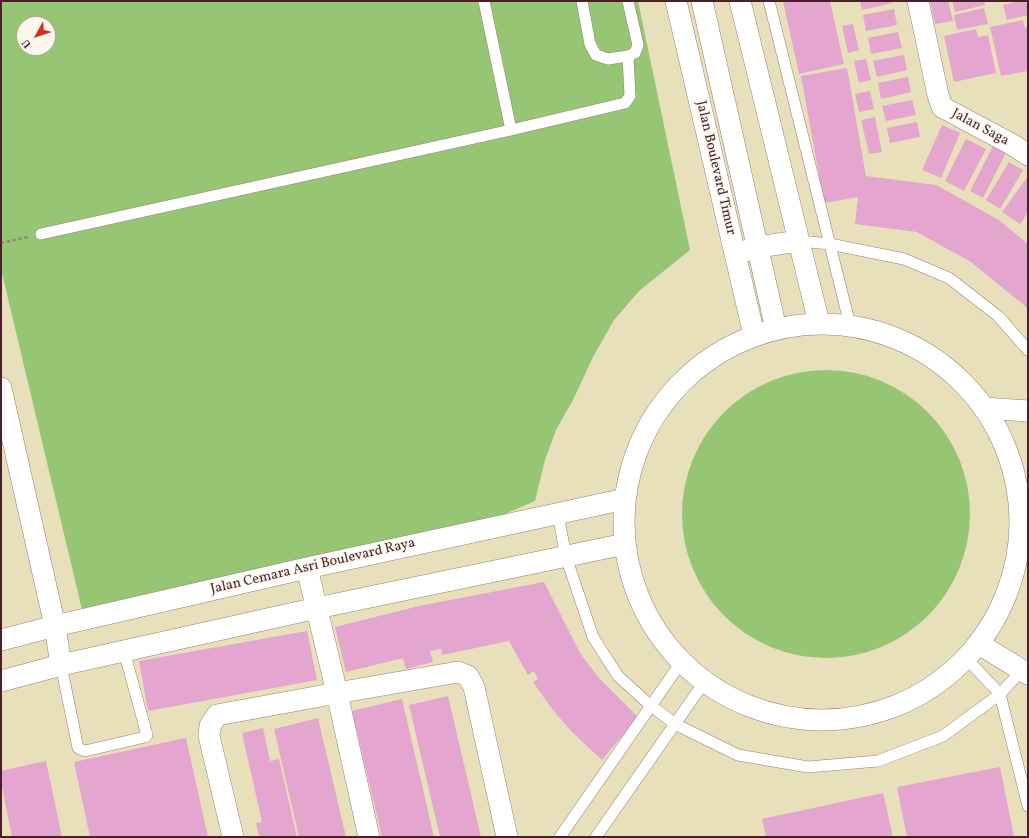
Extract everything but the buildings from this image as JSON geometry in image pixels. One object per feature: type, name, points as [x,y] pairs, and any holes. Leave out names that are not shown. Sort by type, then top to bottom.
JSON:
[{"type":"street","name":"Jalan Boulevard Timur","points":[[676,1],[754,335]]},
{"type":"street","name":"Jalan Boulevard Timur","points":[[702,1],[776,329]]},
{"type":"street","points":[[740,1],[819,324]]},
{"type":"street","name":"Jalan Saga","points":[[918,1],[940,103],[946,110],[1013,145],[1028,155]]},
{"type":"street","points":[[735,254],[758,247],[799,242]]},
{"type":"street","points":[[819,324],[850,326],[881,333],[911,345],[939,362],[963,383],[984,408],[1005,446],[1018,487],[1024,529],[1009,591],[996,618],[973,652],[946,678],[916,697],[896,707],[869,715],[841,720],[812,720],[783,716],[763,711],[730,697],[705,681],[682,661],[660,635],[644,607],[632,576],[626,544],[624,522],[625,499],[629,478],[635,456],[643,436],[653,417],[681,382],[697,367],[715,354],[754,335],[797,325],[819,324]]},
{"type":"street","points":[[1,388],[55,626],[61,666]]},
{"type":"street","points":[[984,408],[1028,411]]},
{"type":"street","name":"Jalan Cemara Asri Boulevard Raya","points":[[1,640],[55,626],[307,568],[625,499]]},
{"type":"street","points":[[1,681],[124,651],[317,608],[626,544]]},
{"type":"street","points":[[307,568],[369,837]]},
{"type":"street","points":[[973,652],[1025,672]]},
{"type":"street","points":[[233,837],[209,736],[210,726],[217,716],[458,672],[468,676],[474,686],[507,837]]},
{"type":"lane","points":[[484,1],[511,130]]},
{"type":"lane","points":[[582,1],[590,44],[596,56],[608,59],[628,56],[635,53],[638,45],[628,1]]},
{"type":"lane","points":[[769,1],[850,326]]},
{"type":"lane","points":[[41,234],[617,106],[625,103],[630,96],[628,56]]},
{"type":"lane","points":[[799,242],[830,244],[904,258],[949,278],[998,316],[1028,350]]},
{"type":"lane","points":[[558,514],[566,557],[593,637],[618,676],[650,706],[675,724],[738,755],[808,767],[878,761],[943,736],[1000,694],[1025,672]]},
{"type":"lane","points":[[61,666],[78,748],[84,751],[145,738],[147,735],[124,651]]},
{"type":"lane","points":[[973,652],[1000,694],[1028,806]]},
{"type":"lane","points":[[560,837],[682,661]]},
{"type":"lane","points":[[596,837],[705,681]]},
{"type":"path","points":[[1,242],[41,234]]},
{"type":"green space","points":[[1,1],[638,1],[690,250],[639,291],[614,320],[593,357],[573,400],[556,430],[545,460],[535,501],[477,526],[83,614],[1,269]]},
{"type":"green space","points":[[812,370],[840,370],[868,376],[894,387],[918,402],[938,422],[953,446],[964,472],[970,500],[968,542],[953,582],[938,606],[918,626],[894,641],[868,652],[840,658],[812,658],[784,652],[758,641],[734,626],[714,606],[699,582],[688,556],[682,528],[682,500],[688,472],[699,446],[714,422],[734,402],[758,387],[784,376]]}]
